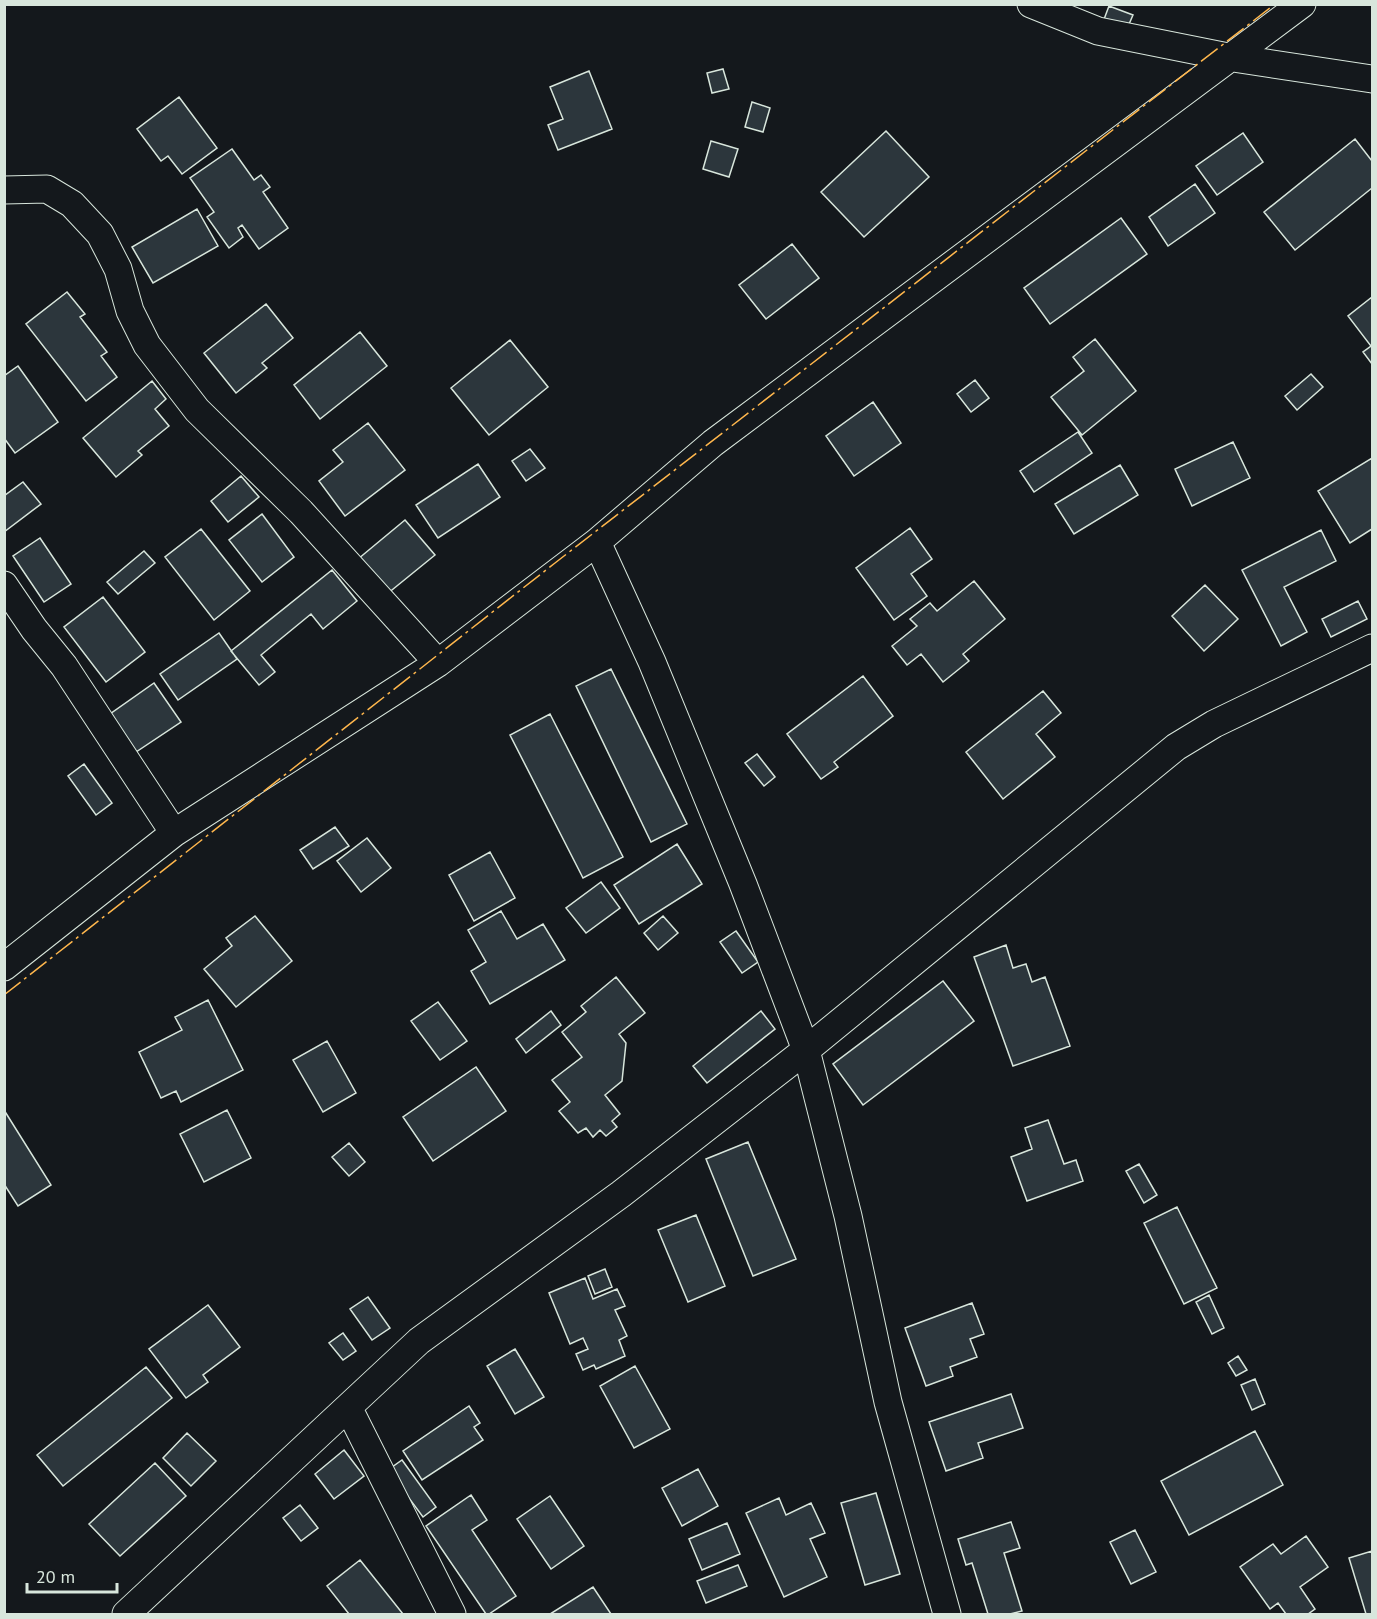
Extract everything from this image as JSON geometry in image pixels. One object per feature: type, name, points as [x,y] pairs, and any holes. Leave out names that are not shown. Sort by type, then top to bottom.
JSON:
[{"type":"street","points":[[1031,4],[1098,31],[1233,58],[1372,80]]},
{"type":"street","points":[[4,967],[174,833],[438,663],[597,542],[713,443],[1233,58],[1302,4]]},
{"type":"street","points":[[4,190],[46,189],[72,204],[99,234],[118,269],[130,311],[147,345],[197,410],[301,512],[438,663]]},
{"type":"street","points":[[597,542],[652,662],[743,884],[806,1050],[848,1216],[888,1402],[947,1614]]},
{"type":"street","points":[[4,585],[34,629],[64,666],[174,833]]},
{"type":"street","points":[[126,1614],[349,1409],[419,1341],[621,1194],[806,1050],[1176,747],[1214,724],[1372,648]]},
{"type":"street","points":[[349,1409],[452,1614]]},
{"type":"building","points":[[1109,6],[1133,15],[1126,31],[1103,22]]},
{"type":"building","points":[[723,69],[729,89],[712,93],[707,73]]},
{"type":"building","points":[[589,71],[612,129],[558,150],[548,125],[563,119],[550,87]]},
{"type":"building","points":[[179,97],[217,148],[182,174],[168,156],[161,161],[137,129]]},
{"type":"building","points":[[752,102],[770,108],[763,132],[745,127]]},
{"type":"building","points":[[886,131],[929,177],[864,237],[821,192]]},
{"type":"building","points":[[1243,133],[1263,162],[1217,195],[1196,166]]},
{"type":"building","points":[[1355,139],[1372,161],[1372,188],[1295,250],[1264,212]]},
{"type":"building","points":[[711,141],[738,149],[729,177],[703,169]]},
{"type":"building","points":[[232,149],[254,180],[261,175],[270,187],[263,192],[288,228],[259,249],[242,225],[238,228],[243,237],[229,248],[207,217],[214,212],[190,178]]},
{"type":"building","points":[[1195,184],[1215,213],[1168,246],[1149,217]]},
{"type":"building","points":[[197,209],[218,246],[153,283],[132,247]]},
{"type":"building","points":[[1121,218],[1147,254],[1050,324],[1024,288]]},
{"type":"building","points":[[792,244],[819,278],[766,319],[739,285]]},
{"type":"building","points":[[67,292],[85,314],[80,317],[107,352],[101,356],[117,377],[86,401],[26,324]]},
{"type":"building","points":[[1372,297],[1372,364],[1363,352],[1371,346],[1348,316]]},
{"type":"building","points":[[266,304],[293,338],[262,363],[267,368],[236,393],[204,353]]},
{"type":"building","points":[[360,332],[387,366],[320,419],[294,385]]},
{"type":"building","points":[[1095,339],[1136,391],[1082,435],[1051,397],[1084,371],[1073,357]]},
{"type":"building","points":[[510,340],[548,387],[489,435],[451,388]]},
{"type":"building","points":[[18,366],[58,422],[15,453],[4,438],[4,376]]},
{"type":"building","points":[[1311,374],[1323,387],[1297,410],[1285,396]]},
{"type":"building","points":[[975,380],[989,398],[971,412],[957,394]]},
{"type":"building","points":[[152,381],[166,399],[155,409],[169,426],[138,451],[142,455],[116,477],[83,438]]},
{"type":"building","points":[[873,402],[901,443],[854,476],[826,436]]},
{"type":"building","points":[[368,423],[405,470],[345,516],[319,481],[343,462],[333,450]]},
{"type":"building","points":[[1078,432],[1092,453],[1034,492],[1020,471]]},
{"type":"building","points":[[1233,442],[1250,478],[1192,506],[1175,469]]},
{"type":"building","points":[[530,449],[545,468],[526,481],[512,461]]},
{"type":"building","points":[[1372,458],[1372,529],[1350,543],[1318,491]]},
{"type":"building","points":[[478,464],[500,497],[438,538],[416,505]]},
{"type":"building","points":[[1120,465],[1138,495],[1074,534],[1055,504]]},
{"type":"building","points":[[241,476],[259,497],[228,522],[211,501]]},
{"type":"building","points":[[23,482],[41,504],[4,532],[4,496]]},
{"type":"building","points":[[262,514],[294,557],[262,582],[229,540]]},
{"type":"building","points":[[405,520],[435,555],[387,594],[358,559]]},
{"type":"building","points":[[910,528],[932,559],[911,574],[927,596],[894,620],[856,568]]},
{"type":"building","points":[[201,529],[250,591],[214,620],[165,557]]},
{"type":"building","points":[[1321,530],[1336,561],[1284,587],[1307,632],[1281,646],[1242,570]]},
{"type":"building","points":[[40,538],[71,584],[44,602],[13,556]]},
{"type":"building","points":[[144,551],[155,563],[118,594],[107,582]]},
{"type":"building","points":[[332,570],[357,601],[323,629],[311,614],[261,655],[275,672],[259,685],[231,651]]},
{"type":"building","points":[[974,581],[1005,619],[963,654],[969,661],[943,682],[921,654],[907,665],[892,646],[917,626],[910,619],[930,603],[937,611]]},
{"type":"building","points":[[1205,585],[1238,619],[1204,651],[1172,616]]},
{"type":"building","points":[[103,597],[145,652],[106,682],[64,627]]},
{"type":"building","points":[[1358,601],[1367,619],[1331,637],[1322,619]]},
{"type":"building","points":[[219,633],[237,659],[178,700],[160,674]]},
{"type":"building","points":[[611,669],[687,824],[651,842],[576,686]]},
{"type":"building","points":[[863,676],[893,716],[834,762],[838,767],[821,779],[787,734]]},
{"type":"building","points":[[154,683],[181,722],[136,752],[110,714]]},
{"type":"building","points":[[1043,691],[1061,713],[1036,734],[1055,757],[1003,799],[966,752]]},
{"type":"building","points":[[550,714],[623,857],[583,878],[510,735]]},
{"type":"building","points":[[757,754],[775,777],[764,786],[745,763]]},
{"type":"building","points":[[84,764],[112,803],[96,815],[68,776]]},
{"type":"building","points":[[335,827],[349,846],[313,869],[300,850]]},
{"type":"building","points":[[367,838],[391,868],[361,892],[337,861]]},
{"type":"building","points":[[677,844],[702,884],[639,924],[614,885]]},
{"type":"building","points":[[490,852],[515,898],[474,921],[449,875]]},
{"type":"building","points":[[601,882],[620,908],[586,933],[566,908]]},
{"type":"building","points":[[501,911],[517,939],[543,924],[565,960],[490,1004],[471,971],[486,962],[468,930]]},
{"type":"building","points":[[255,916],[292,961],[236,1007],[204,969],[232,946],[226,938]]},
{"type":"building","points":[[663,916],[678,933],[658,950],[644,933]]},
{"type":"building","points":[[736,931],[758,962],[742,973],[720,942]]},
{"type":"building","points":[[1006,945],[1013,968],[1026,964],[1032,982],[1045,977],[1070,1046],[1013,1066],[974,957]]},
{"type":"building","points":[[616,977],[645,1013],[619,1034],[626,1043],[622,1081],[605,1095],[620,1114],[612,1121],[617,1127],[606,1136],[600,1130],[593,1137],[586,1128],[578,1133],[559,1111],[570,1102],[552,1080],[582,1057],[562,1032],[586,1012],[581,1006]]},
{"type":"building","points":[[943,981],[974,1021],[863,1105],[833,1064]]},
{"type":"building","points":[[208,1000],[243,1070],[181,1102],[176,1091],[161,1098],[139,1052],[182,1030],[175,1017]]},
{"type":"building","points":[[438,1002],[467,1041],[440,1060],[411,1021]]},
{"type":"building","points":[[551,1011],[561,1025],[526,1053],[516,1039]]},
{"type":"building","points":[[761,1011],[775,1029],[707,1083],[693,1066]]},
{"type":"building","points":[[327,1041],[356,1093],[323,1112],[293,1060]]},
{"type":"building","points":[[476,1067],[506,1111],[433,1161],[403,1117]]},
{"type":"building","points":[[4,1110],[51,1185],[18,1206],[4,1184]]},
{"type":"building","points":[[227,1110],[251,1158],[204,1182],[180,1134]]},
{"type":"building","points":[[1048,1120],[1064,1164],[1076,1160],[1083,1181],[1027,1201],[1011,1157],[1032,1149],[1025,1128]]},
{"type":"building","points":[[748,1142],[796,1259],[753,1276],[706,1159]]},
{"type":"building","points":[[349,1143],[365,1162],[349,1176],[332,1157]]},
{"type":"building","points":[[1139,1164],[1157,1195],[1144,1203],[1126,1171]]},
{"type":"building","points":[[1177,1207],[1217,1288],[1184,1304],[1144,1223]]},
{"type":"building","points":[[696,1215],[725,1286],[688,1302],[658,1230]]},
{"type":"building","points":[[605,1269],[612,1287],[595,1294],[588,1276]]},
{"type":"building","points":[[585,1278],[593,1299],[617,1289],[625,1306],[615,1310],[627,1336],[619,1340],[625,1356],[596,1369],[594,1365],[583,1370],[576,1354],[588,1349],[583,1338],[570,1344],[549,1293]]},
{"type":"building","points":[[1209,1295],[1224,1328],[1212,1334],[1196,1302]]},
{"type":"building","points":[[368,1297],[390,1328],[372,1340],[350,1309]]},
{"type":"building","points":[[972,1303],[984,1334],[970,1339],[977,1357],[950,1367],[953,1376],[926,1386],[905,1328]]},
{"type":"building","points":[[208,1305],[240,1347],[203,1375],[208,1382],[186,1398],[149,1349]]},
{"type":"building","points":[[343,1333],[356,1351],[343,1360],[329,1343]]},
{"type":"building","points":[[515,1349],[544,1397],[515,1414],[487,1366]]},
{"type":"building","points":[[1238,1356],[1247,1370],[1236,1376],[1228,1363]]},
{"type":"building","points":[[635,1366],[670,1429],[634,1448],[600,1386]]},
{"type":"building","points":[[146,1367],[172,1398],[63,1486],[37,1455]]},
{"type":"building","points":[[1255,1379],[1265,1404],[1252,1410],[1241,1385]]},
{"type":"building","points":[[1011,1394],[1023,1428],[978,1443],[983,1458],[946,1471],[929,1422]]},
{"type":"building","points":[[469,1406],[480,1423],[474,1427],[483,1440],[422,1480],[403,1451]]},
{"type":"building","points":[[1255,1431],[1283,1485],[1189,1535],[1161,1481]]},
{"type":"building","points":[[187,1433],[216,1461],[191,1486],[163,1458]]},
{"type":"building","points":[[344,1450],[364,1476],[334,1499],[315,1474]]},
{"type":"building","points":[[402,1460],[436,1507],[423,1517],[388,1470]]},
{"type":"building","points":[[155,1463],[186,1496],[120,1556],[89,1524]]},
{"type":"building","points":[[698,1469],[718,1506],[682,1526],[662,1488]]},
{"type":"building","points":[[876,1493],[900,1574],[865,1585],[841,1503]]},
{"type":"building","points":[[471,1495],[487,1520],[472,1530],[516,1596],[489,1614],[486,1614],[426,1526]]},
{"type":"building","points":[[550,1496],[584,1546],[551,1569],[517,1519]]},
{"type":"building","points":[[779,1498],[786,1515],[811,1503],[825,1533],[810,1539],[827,1577],[784,1597],[746,1513]]},
{"type":"building","points":[[300,1505],[318,1528],[301,1541],[283,1518]]},
{"type":"building","points":[[1011,1522],[1020,1548],[1004,1553],[1022,1611],[1010,1614],[988,1614],[972,1563],[966,1565],[958,1539]]},
{"type":"building","points":[[727,1523],[740,1554],[702,1570],[689,1539]]},
{"type":"building","points":[[1135,1530],[1156,1572],[1131,1584],[1110,1542]]},
{"type":"building","points":[[1306,1536],[1328,1567],[1300,1587],[1315,1609],[1308,1614],[1286,1614],[1278,1603],[1270,1609],[1240,1567],[1273,1544],[1281,1554]]},
{"type":"building","points":[[1372,1551],[1372,1614],[1366,1614],[1349,1558]]},
{"type":"building","points":[[360,1560],[403,1614],[349,1614],[327,1586]]},
{"type":"building","points":[[738,1565],[747,1586],[706,1603],[697,1581]]},
{"type":"building","points":[[593,1587],[611,1614],[550,1614]]},
{"type":"power","points":[[4,995],[555,563],[1275,4]]}]
